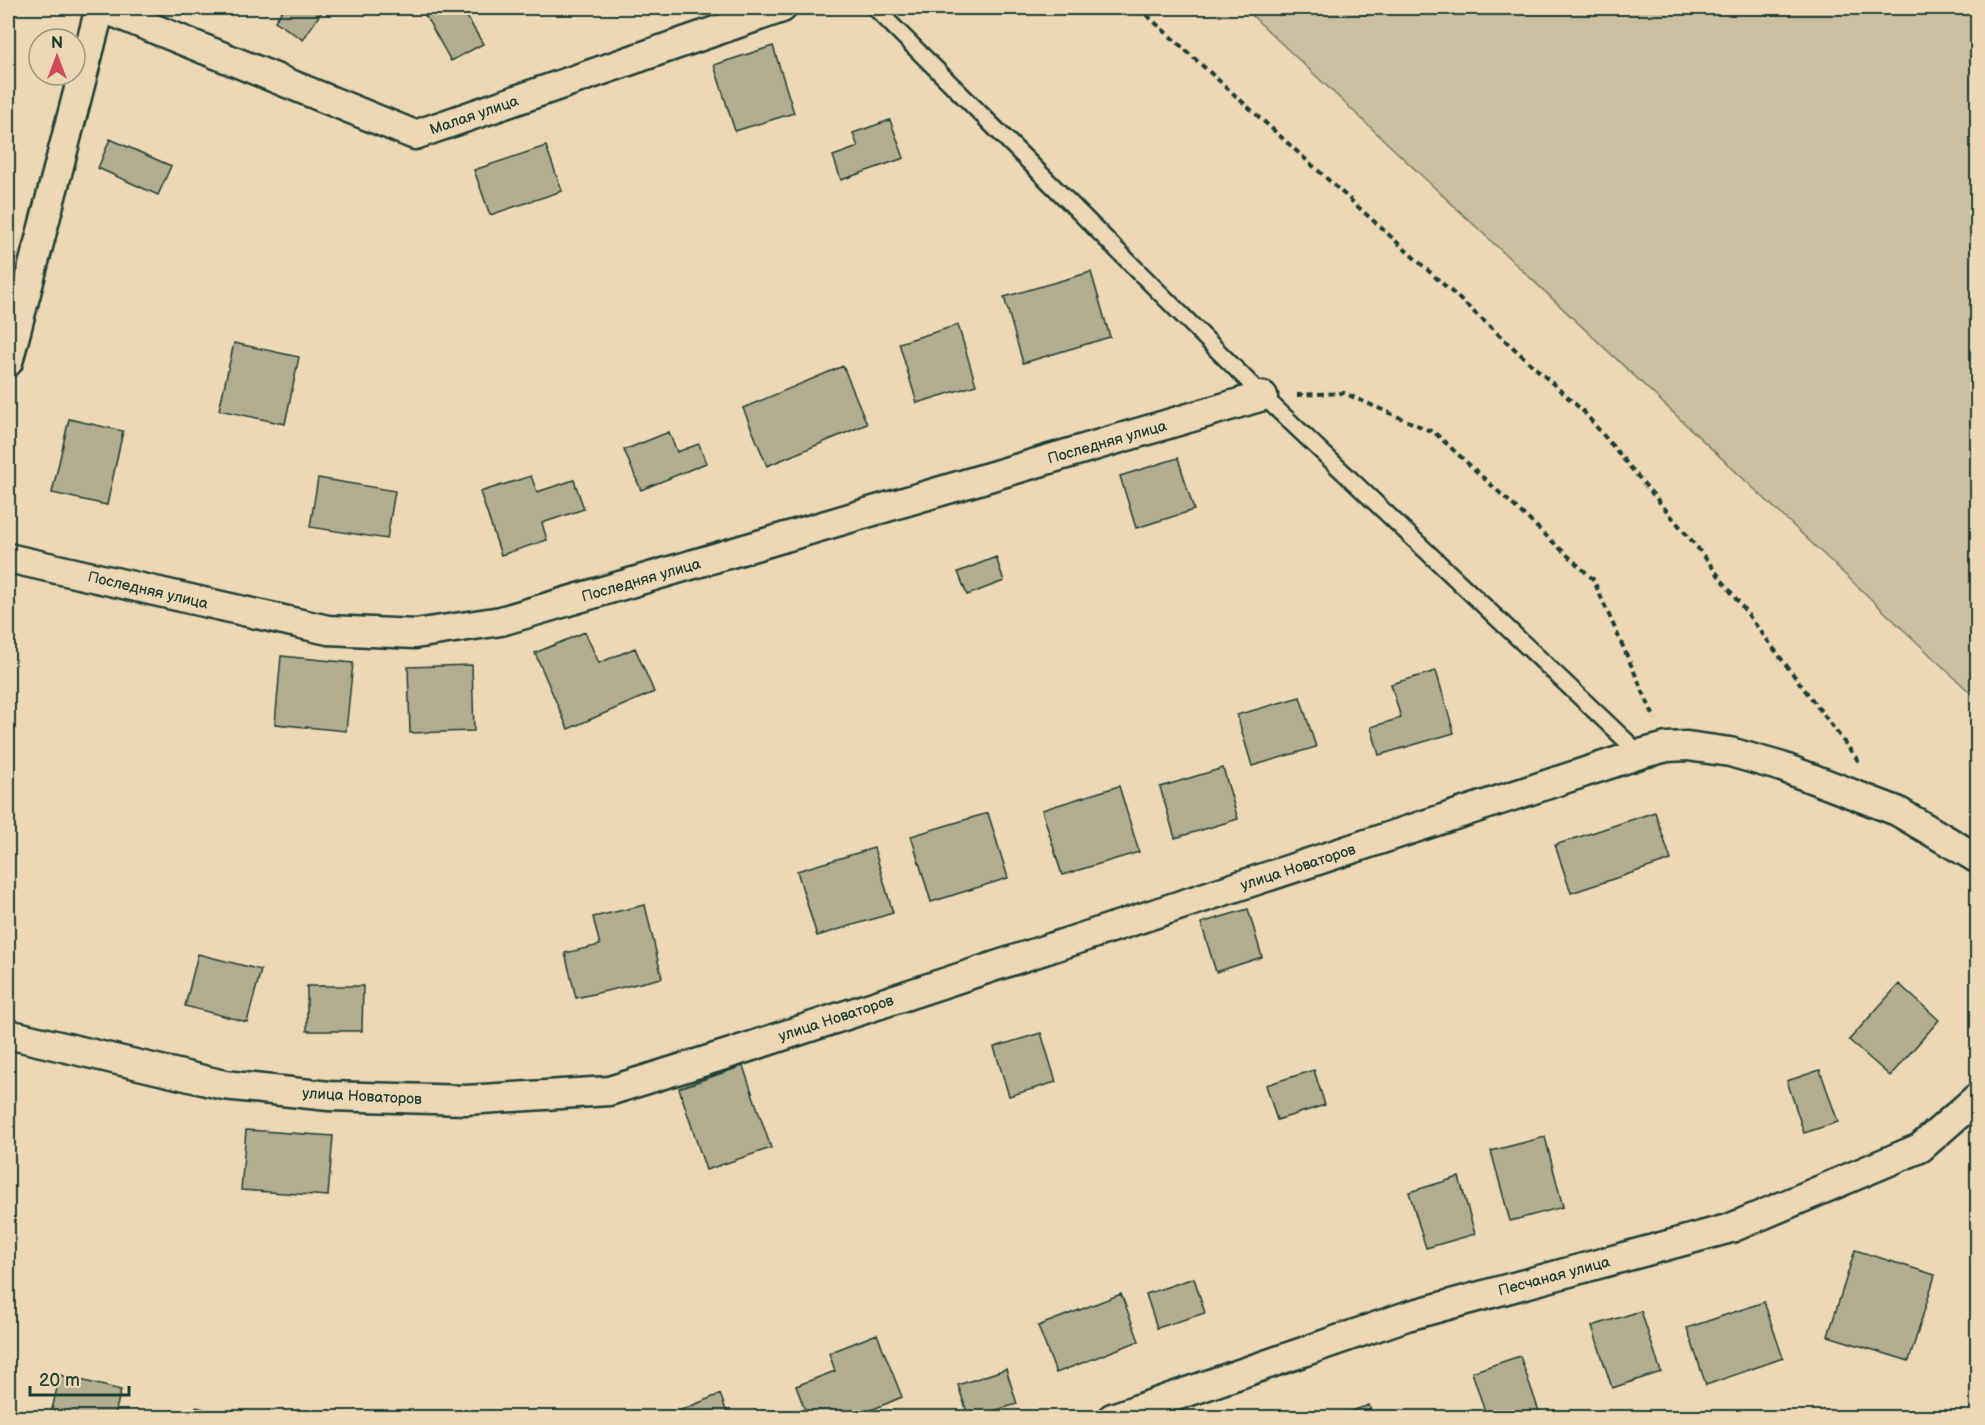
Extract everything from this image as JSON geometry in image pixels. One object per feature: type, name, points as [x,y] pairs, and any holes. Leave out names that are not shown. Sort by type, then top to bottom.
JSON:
[{"type":"street","name":"Малая улица","points":[[101,8],[415,135],[782,8]]},
{"type":"street","points":[[8,362],[101,8]]},
{"type":"street","name":"Последняя улица","points":[[8,558],[328,630],[415,634],[501,621],[1263,396]]},
{"type":"street","name":"улица Новаторов","points":[[8,1034],[224,1085],[329,1096],[466,1100],[609,1091],[1653,751],[1687,746],[1730,752],[1782,767],[1896,811],[1977,859]]},
{"type":"street","name":"Песчаная улица","points":[[1112,1418],[1407,1316],[1731,1228],[1920,1148],[1977,1097]]},
{"type":"lane","points":[[875,8],[1263,396],[1653,751]]},
{"type":"path","points":[[1139,8],[1584,412],[1697,547],[1861,764]]},
{"type":"path","points":[[1263,396],[1344,393],[1435,433],[1593,579],[1653,751]]},
{"type":"shaded area","points":[[1244,8],[1977,8],[1977,699]]},
{"type":"building","points":[[284,8],[324,8],[303,40],[275,21]]},
{"type":"building","points":[[433,8],[462,8],[483,44],[451,61],[424,13]]},
{"type":"building","points":[[773,46],[794,113],[735,131],[714,65]]},
{"type":"building","points":[[890,120],[904,158],[841,180],[833,156],[858,147],[853,133]]},
{"type":"building","points":[[110,139],[171,166],[158,195],[98,168]]},
{"type":"building","points":[[546,146],[562,191],[490,215],[474,170]]},
{"type":"building","points":[[1091,272],[1110,337],[1023,363],[1004,297]]},
{"type":"building","points":[[958,325],[976,385],[917,403],[899,343]]},
{"type":"building","points":[[234,343],[299,357],[285,424],[219,410]]},
{"type":"building","points":[[843,366],[867,424],[767,466],[743,408]]},
{"type":"building","points":[[69,419],[123,431],[107,505],[52,493]]},
{"type":"building","points":[[669,432],[677,452],[699,444],[706,463],[641,490],[624,450]]},
{"type":"building","points":[[1178,458],[1194,510],[1136,528],[1120,476]]},
{"type":"building","points":[[531,476],[537,492],[574,480],[584,509],[542,523],[547,540],[501,555],[480,492]]},
{"type":"building","points":[[318,478],[395,491],[387,539],[310,527]]},
{"type":"building","points":[[996,557],[1004,581],[967,595],[958,572]]},
{"type":"building","points":[[585,632],[599,663],[635,648],[654,692],[568,729],[535,653]]},
{"type":"building","points":[[281,656],[353,663],[346,731],[275,724]]},
{"type":"building","points":[[472,665],[474,731],[410,733],[408,667]]},
{"type":"building","points":[[1436,671],[1454,733],[1379,755],[1371,727],[1401,718],[1391,684]]},
{"type":"building","points":[[1300,697],[1316,747],[1252,766],[1237,715]]},
{"type":"building","points":[[1223,768],[1238,819],[1175,838],[1160,787]]},
{"type":"building","points":[[1119,786],[1139,852],[1062,875],[1042,810]]},
{"type":"building","points":[[1655,812],[1671,860],[1571,893],[1555,845]]},
{"type":"building","points":[[988,813],[1008,878],[931,902],[911,836]]},
{"type":"building","points":[[874,848],[893,913],[817,936],[797,871]]},
{"type":"building","points":[[645,905],[662,978],[576,998],[565,953],[600,945],[593,917]]},
{"type":"building","points":[[1248,909],[1262,957],[1216,972],[1201,923]]},
{"type":"building","points":[[198,954],[261,970],[247,1022],[185,1006]]},
{"type":"building","points":[[1899,984],[1939,1020],[1890,1076],[1849,1040]]},
{"type":"building","points":[[307,986],[363,986],[362,1031],[307,1031]]},
{"type":"building","points":[[1041,1033],[1056,1082],[1009,1096],[994,1047]]},
{"type":"building","points":[[743,1066],[771,1148],[706,1170],[679,1088]]},
{"type":"building","points":[[1314,1070],[1325,1105],[1277,1120],[1266,1085]]},
{"type":"building","points":[[1820,1070],[1838,1122],[1804,1133],[1787,1081]]},
{"type":"building","points":[[246,1130],[333,1136],[328,1196],[241,1190]]},
{"type":"building","points":[[1545,1137],[1563,1207],[1510,1221],[1491,1151]]},
{"type":"building","points":[[1459,1177],[1475,1234],[1426,1248],[1409,1192]]},
{"type":"building","points":[[1855,1250],[1935,1275],[1909,1361],[1828,1336]]},
{"type":"building","points":[[1194,1278],[1205,1313],[1157,1328],[1146,1294]]},
{"type":"building","points":[[1121,1294],[1139,1341],[1056,1373],[1038,1326]]},
{"type":"building","points":[[1764,1302],[1783,1358],[1706,1385],[1687,1328]]},
{"type":"building","points":[[1641,1311],[1661,1372],[1612,1388],[1592,1326]]},
{"type":"building","points":[[877,1334],[902,1397],[852,1418],[808,1418],[796,1386],[835,1371],[829,1353]]},
{"type":"building","points":[[1520,1356],[1541,1417],[1487,1418],[1472,1372]]},
{"type":"building","points":[[1006,1369],[1017,1404],[969,1418],[958,1385]]},
{"type":"building","points":[[60,1375],[121,1390],[114,1418],[50,1418]]},
{"type":"building","points":[[720,1394],[729,1418],[668,1418],[667,1416]]},
{"type":"building","points":[[1369,1405],[1373,1418],[1332,1418]]},
{"type":"building","points":[[196,1407],[239,1418],[193,1418]]}]
